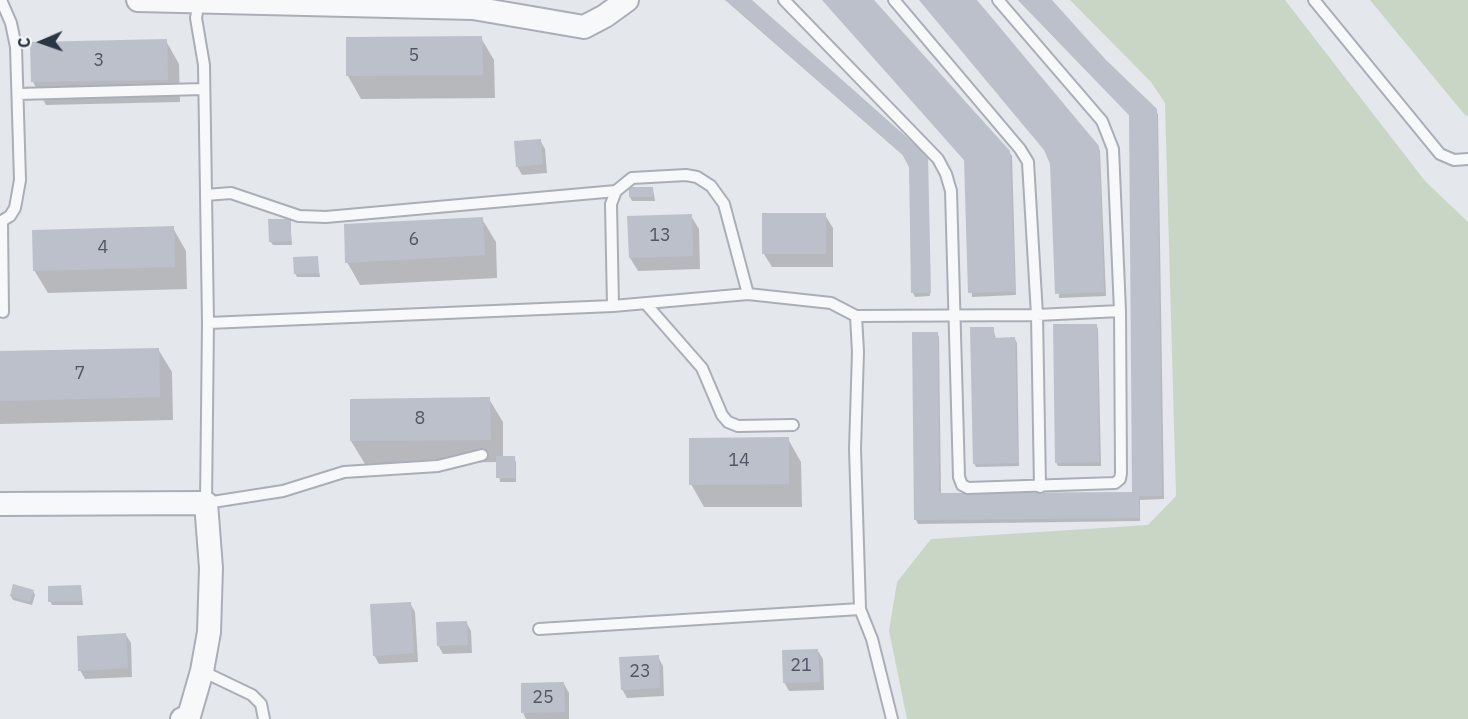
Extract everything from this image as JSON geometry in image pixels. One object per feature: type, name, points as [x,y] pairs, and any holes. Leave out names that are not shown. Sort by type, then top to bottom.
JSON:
[{"type":"street","points":[[138,0],[473,4],[584,27],[605,16],[627,0]]},
{"type":"street","points":[[0,504],[206,503],[211,568],[209,632],[202,670],[186,718]]},
{"type":"lane","points":[[1,0],[13,31],[18,94],[20,180],[15,208],[1,222],[3,312]]},
{"type":"lane","points":[[784,0],[938,159],[946,174],[951,191],[959,477],[962,485],[968,488],[1115,483],[1120,479],[1120,311],[1116,172],[1110,138],[1102,121],[998,0]]},
{"type":"lane","points":[[894,0],[1020,149],[1028,162],[1037,315],[1040,487]]},
{"type":"lane","points":[[1314,0],[1440,154],[1454,160],[1468,159]]},
{"type":"lane","points":[[200,2],[196,18],[204,65],[208,323],[206,503],[283,491],[344,472],[438,466],[482,455]]},
{"type":"lane","points":[[18,94],[203,88]]},
{"type":"lane","points":[[613,306],[611,204],[616,191],[632,178],[697,177],[711,186],[723,204],[748,294]]},
{"type":"lane","points":[[206,195],[231,193],[300,216],[326,217],[616,191]]},
{"type":"lane","points":[[208,323],[613,306],[748,294],[831,303],[856,316],[1037,315],[1120,311]]},
{"type":"lane","points":[[646,304],[702,368],[722,415],[728,423],[738,426],[793,425]]},
{"type":"lane","points":[[856,316],[858,352],[855,449],[860,609],[872,639],[892,719]]},
{"type":"lane","points":[[539,629],[860,609]]},
{"type":"lane","points":[[202,670],[252,695],[261,704],[264,719]]},
{"type":"green space","points":[[1070,0],[1285,0],[1425,181],[1468,222],[1468,719],[907,719],[889,631],[897,582],[931,539],[1148,525],[1176,496],[1165,103],[1151,82]]},
{"type":"green space","points":[[1370,0],[1468,0],[1468,116],[1465,115]]},
{"type":"building","points":[[726,0],[752,0],[928,156],[931,293],[911,293],[909,167],[902,154]]},
{"type":"building","points":[[822,0],[874,0],[1010,151],[1015,291],[968,293],[964,160]]},
{"type":"building","points":[[919,0],[977,0],[1099,146],[1104,292],[1055,294],[1050,164],[1044,150]]},
{"type":"building","points":[[1018,0],[1052,0],[1105,59],[1157,109],[1162,496],[1139,496],[1139,518],[914,520],[912,332],[938,332],[939,493],[1132,492],[1129,115]]},
{"type":"building","points":[[482,36],[483,75],[346,76],[346,37]]},
{"type":"building","points":[[167,39],[168,80],[31,82],[30,42]]},
{"type":"building","points":[[541,139],[543,164],[516,167],[514,141]]},
{"type":"building","points":[[629,187],[653,187],[653,197],[629,197]]},
{"type":"building","points":[[762,213],[826,213],[826,254],[762,254]]},
{"type":"building","points":[[692,214],[693,256],[629,258],[627,216]]},
{"type":"building","points":[[483,217],[485,255],[345,263],[344,224]]},
{"type":"building","points":[[268,219],[291,219],[291,241],[269,242]]},
{"type":"building","points":[[174,226],[175,267],[33,271],[32,230]]},
{"type":"building","points":[[318,256],[319,273],[294,274],[293,257]]},
{"type":"building","points":[[1053,324],[1097,324],[1099,462],[1055,463]]},
{"type":"building","points":[[970,327],[994,327],[994,338],[1015,337],[1018,463],[973,464]]},
{"type":"building","points":[[159,348],[160,397],[0,401],[0,351]]},
{"type":"building","points":[[490,397],[491,440],[350,441],[350,399]]},
{"type":"building","points":[[789,437],[789,484],[689,485],[689,438]]},
{"type":"building","points":[[496,456],[515,456],[515,478],[496,478]]},
{"type":"building","points":[[13,584],[34,590],[30,602],[10,596]]},
{"type":"building","points":[[81,585],[82,601],[48,602],[48,586]]},
{"type":"building","points":[[411,602],[414,653],[373,656],[370,604]]},
{"type":"building","points":[[467,621],[468,645],[437,646],[436,622]]},
{"type":"building","points":[[126,633],[128,668],[78,671],[77,636]]},
{"type":"building","points":[[818,649],[820,682],[783,683],[782,650]]},
{"type":"building","points":[[659,655],[660,688],[621,690],[619,657]]},
{"type":"building","points":[[564,682],[565,712],[521,713],[521,683]]}]
